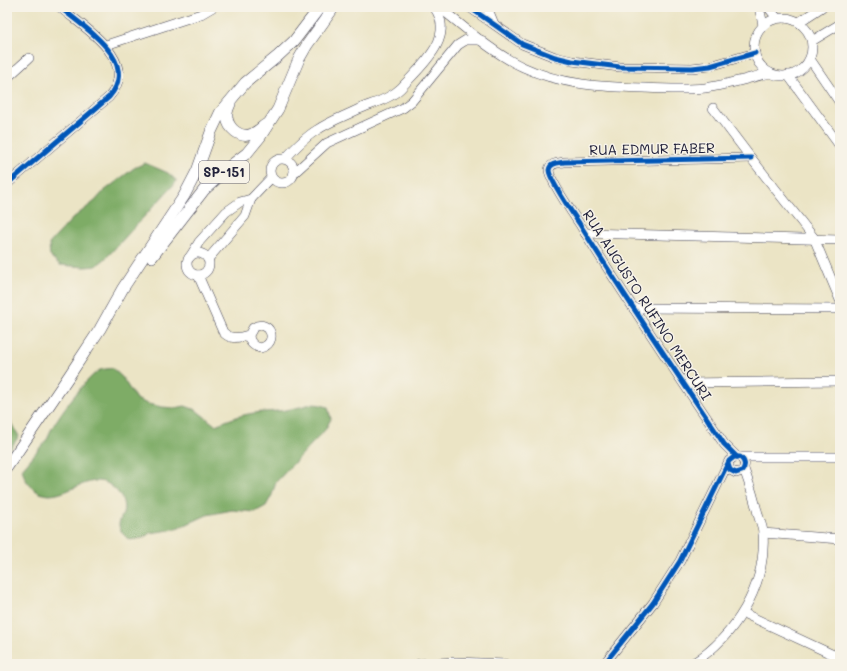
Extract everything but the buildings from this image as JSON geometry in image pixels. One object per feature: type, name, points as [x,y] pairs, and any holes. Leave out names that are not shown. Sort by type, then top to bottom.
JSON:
[{"type":"main road","name":"SP-151","points":[[100,328],[123,288],[184,196],[197,171],[211,132],[220,113],[245,82],[294,41],[320,7]]},
{"type":"main road","name":"SP-151","points":[[7,467],[100,328],[170,234],[204,190],[247,153],[260,137],[278,109],[307,44],[334,7]]},
{"type":"main road","points":[[233,96],[227,111],[227,117],[229,125],[232,129],[241,135],[252,134],[258,131],[278,109]]},
{"type":"street","points":[[7,184],[109,97],[116,88],[120,76],[115,61],[106,45],[60,7]]},
{"type":"street","points":[[106,45],[201,14],[213,7]]},
{"type":"street","points":[[434,7],[441,20],[442,30],[440,40],[434,52],[401,88],[396,93],[388,97],[316,130],[285,159],[273,162],[270,170],[271,178],[282,184],[290,181],[294,173],[327,143],[403,108],[412,101],[458,44],[466,40],[481,40]]},
{"type":"street","points":[[439,7],[481,40],[522,67],[569,83],[643,88],[691,89],[728,83],[770,72]]},
{"type":"street","points":[[468,7],[522,44],[555,57],[591,64],[632,67],[692,68],[710,66],[755,53]]},
{"type":"street","points":[[487,7],[494,26]]},
{"type":"street","points":[[759,7],[764,25]]},
{"type":"street","points":[[768,7],[776,18]]},
{"type":"street","points":[[799,22],[822,7]]},
{"type":"street","points":[[776,18],[792,19],[799,22],[807,30],[812,41],[810,59],[801,69],[788,75],[779,76],[763,68],[755,53],[756,38],[764,25],[776,18]]},
{"type":"street","points":[[812,41],[840,24]]},
{"type":"street","points":[[7,78],[29,58]]},
{"type":"street","points":[[810,59],[840,103]]},
{"type":"street","points":[[788,75],[840,146]]},
{"type":"street","points":[[713,108],[750,158],[814,238],[840,300]]},
{"type":"street","name":"RUA EDMUR FABER","points":[[554,163],[750,158]]},
{"type":"street","points":[[285,159],[291,163],[294,173]]},
{"type":"street","name":"RUA AUGUSTO RUFINO MERCURI","points":[[554,163],[549,170],[550,175],[585,233],[737,465]]},
{"type":"street","points":[[208,260],[245,216],[251,199],[271,178]]},
{"type":"street","points":[[190,257],[197,253],[202,254],[208,260],[209,268],[203,274],[194,275],[188,269],[187,260],[199,242],[226,212],[240,202],[251,199]]},
{"type":"street","points":[[585,233],[814,238],[840,240]]},
{"type":"street","points":[[198,275],[223,332],[227,336],[236,338],[249,334]]},
{"type":"street","points":[[633,308],[840,309]]},
{"type":"street","points":[[684,384],[840,381]]},
{"type":"street","points":[[604,664],[653,603],[680,562],[720,479],[737,465],[756,458],[840,456]]},
{"type":"street","points":[[692,664],[702,658],[724,637],[743,613],[754,589],[762,561],[763,532],[748,481],[737,465]]},
{"type":"street","points":[[763,532],[840,539]]},
{"type":"street","points":[[743,613],[837,657]]},
{"type":"street","points":[[612,664],[619,645]]},
{"type":"street","points":[[419,664],[477,662],[505,664]]},
{"type":"green space","points":[[145,163],[168,173],[177,181],[106,258],[96,266],[85,267],[60,265],[50,256],[49,244],[73,218],[95,201],[104,191],[134,168]]},
{"type":"green space","points":[[112,368],[122,377],[136,399],[148,404],[162,407],[174,408],[185,406],[196,410],[215,425],[249,414],[287,410],[313,404],[328,407],[331,419],[325,430],[276,482],[272,495],[266,506],[255,512],[232,510],[207,515],[170,530],[150,533],[143,538],[129,540],[121,531],[119,525],[124,510],[122,498],[110,485],[100,481],[90,482],[57,494],[46,495],[36,491],[26,480],[22,469],[48,438],[61,413],[86,382],[100,370]]},
{"type":"green space","points":[[7,408],[11,423],[19,436],[7,454]]},
{"type":"cycle path","points":[[7,184],[109,97],[117,84],[118,71],[114,58],[106,46],[60,7]]},
{"type":"cycle path","points":[[469,7],[522,44],[555,57],[572,61],[620,67],[692,68],[710,66],[755,53]]},
{"type":"cycle path","points":[[737,457],[724,444],[632,306],[562,196],[553,181],[549,170],[551,166],[564,162],[751,158]]},
{"type":"cycle path","points":[[604,664],[653,603],[680,561],[729,461],[734,457],[740,457],[744,462],[742,471],[736,473],[730,470],[728,464]]}]
